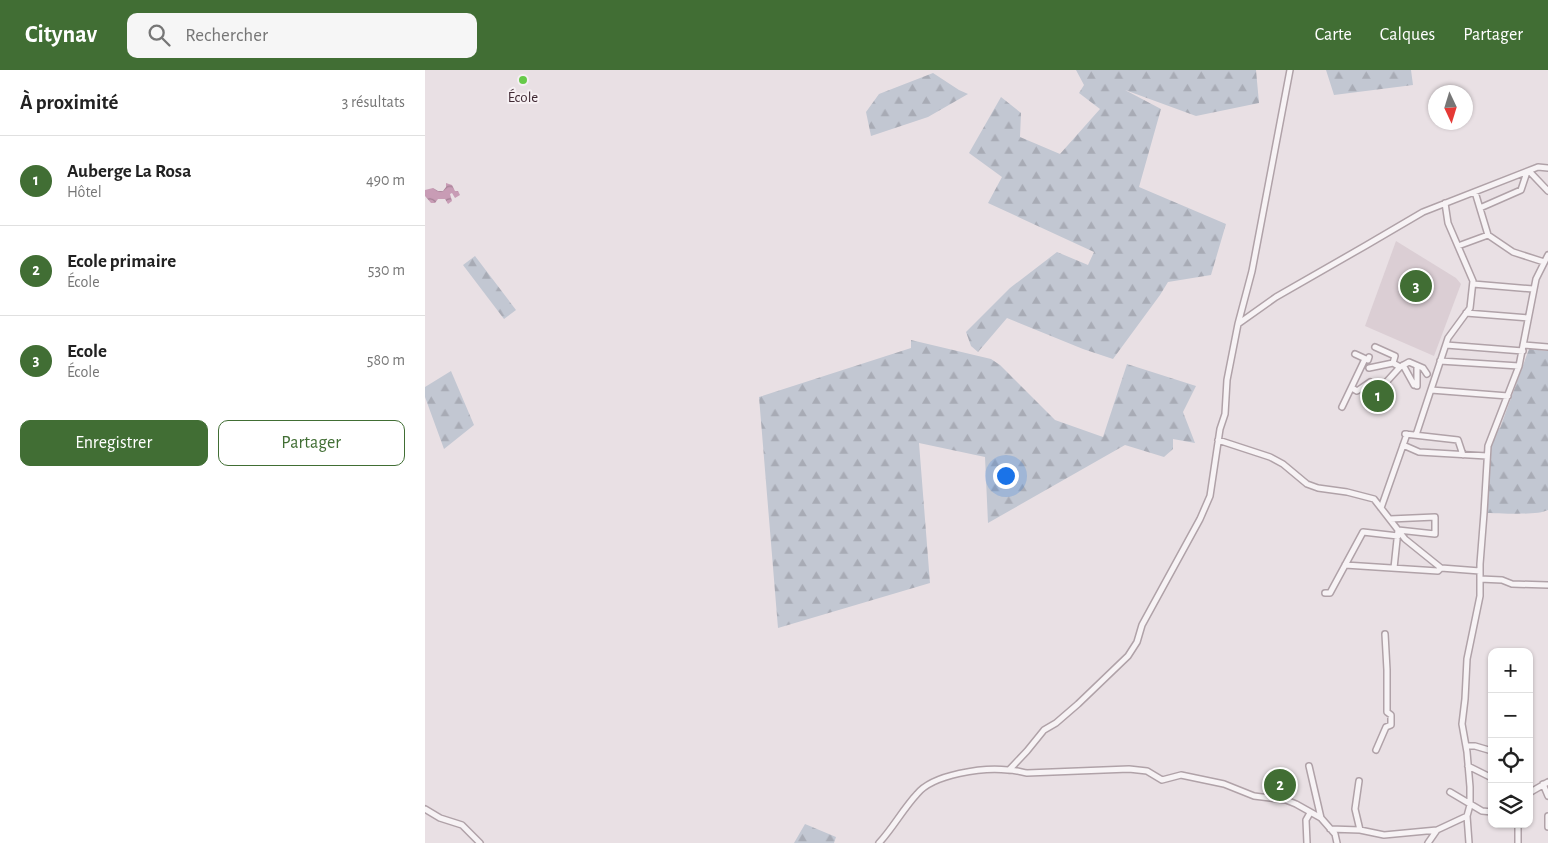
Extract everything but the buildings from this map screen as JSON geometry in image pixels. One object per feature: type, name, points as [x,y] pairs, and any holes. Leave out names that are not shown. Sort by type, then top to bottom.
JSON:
[{"type":"street","points":[[1009,770],[1044,730],[1056,723],[1078,704],[1134,647],[1142,625],[1207,506],[1212,486],[1218,440],[1225,414],[1227,380],[1238,324],[1252,271],[1290,70]]},
{"type":"street","points":[[1238,324],[1276,297],[1423,212],[1537,167],[1548,168]]},
{"type":"street","points":[[1528,171],[1548,191]]},
{"type":"street","points":[[1480,208],[1521,190],[1528,171]]},
{"type":"street","points":[[1475,192],[1488,235],[1513,252],[1544,262]]},
{"type":"street","points":[[1415,435],[1448,338],[1470,308],[1473,281],[1448,223],[1445,203]]},
{"type":"street","points":[[1458,246],[1488,235]]},
{"type":"street","points":[[1469,843],[1467,816],[1470,805],[1468,766],[1462,724],[1467,659],[1480,596],[1488,446],[1519,366],[1535,279],[1548,255]]},
{"type":"street","points":[[1473,284],[1533,290]]},
{"type":"street","points":[[1466,313],[1528,318]]},
{"type":"street","points":[[1445,345],[1548,347]]},
{"type":"street","points":[[1375,347],[1395,356],[1393,363]]},
{"type":"street","points":[[1342,407],[1367,358],[1357,356]]},
{"type":"street","points":[[1440,361],[1519,366]]},
{"type":"street","points":[[1380,389],[1402,366],[1409,362],[1423,368],[1427,374]]},
{"type":"street","points":[[1369,368],[1393,363],[1402,366],[1417,384],[1417,366]]},
{"type":"street","points":[[1352,388],[1357,391],[1370,382]]},
{"type":"street","points":[[1431,390],[1508,396]]},
{"type":"street","points":[[1381,508],[1406,434],[1458,440],[1463,455]]},
{"type":"street","points":[[1218,440],[1270,457],[1283,464],[1307,484],[1374,499],[1390,519],[1398,533],[1441,568],[1480,571]]},
{"type":"street","points":[[1403,445],[1419,452],[1487,456]]},
{"type":"street","points":[[1325,593],[1330,593],[1363,532],[1435,534],[1435,517],[1390,519]]},
{"type":"street","points":[[1394,568],[1398,533]]},
{"type":"street","points":[[1345,565],[1438,571],[1441,568]]},
{"type":"street","points":[[1480,579],[1502,580],[1512,584],[1548,585]]},
{"type":"street","points":[[1376,750],[1386,727],[1391,725],[1391,715],[1387,712],[1385,634]]},
{"type":"street","points":[[1465,746],[1475,746],[1488,750]]},
{"type":"street","points":[[1309,766],[1321,818]]},
{"type":"street","points":[[1468,766],[1488,776]]},
{"type":"street","points":[[879,843],[888,834],[918,792],[937,780],[975,770],[1009,770],[1027,773],[1129,769],[1147,771],[1162,780],[1181,775],[1219,782],[1254,796],[1286,800],[1321,818],[1335,834],[1337,843]]},
{"type":"street","points":[[1359,781],[1355,809],[1360,830]]},
{"type":"street","points":[[1533,791],[1546,783],[1548,796]]},
{"type":"street","points":[[1450,792],[1470,805],[1482,811],[1488,812]]},
{"type":"street","points":[[425,810],[440,818],[462,825],[480,843]]},
{"type":"street","points":[[1307,843],[1306,820],[1310,812]]},
{"type":"street","points":[[1330,829],[1360,830],[1384,835],[1437,830],[1467,816]]},
{"type":"street","points":[[1548,816],[1548,827]]},
{"type":"street","points":[[1518,828],[1518,843]]},
{"type":"street","points":[[1428,843],[1437,830]]},
{"type":"shaded area","points":[[1396,241],[1456,278],[1461,284],[1434,356],[1365,326]]},
{"type":"green space","points":[[1076,70],[1256,70],[1259,103],[1196,116],[1125,90],[1161,109],[1139,187],[1226,224],[1211,275],[1168,282],[1113,359],[1007,318],[978,352],[971,346],[966,332],[1010,288],[1057,252],[1088,265],[1094,252],[988,203],[1002,177],[969,153],[1001,97],[1021,113],[1020,137],[1060,154],[1100,109],[1079,93],[1084,85]]},
{"type":"green space","points":[[1326,70],[1411,70],[1413,85],[1334,95]]},
{"type":"green space","points":[[933,73],[968,94],[928,117],[871,136],[866,112],[879,94]]},
{"type":"green space","points":[[475,256],[516,310],[504,319],[463,265]]},
{"type":"green space","points":[[911,340],[991,359],[1000,365],[1055,420],[1103,437],[1127,364],[1196,386],[1183,412],[1195,443],[1173,439],[1173,449],[1164,457],[1125,445],[988,523],[985,457],[919,443],[930,583],[778,628],[759,397],[911,348]]},
{"type":"green space","points":[[1529,349],[1548,351],[1548,510],[1527,514],[1484,513],[1488,446],[1493,431],[1500,428]]},
{"type":"green space","points":[[451,371],[474,425],[444,449],[425,397],[425,387]]},
{"type":"green space","points":[[805,824],[836,837],[834,843],[794,843]]},
{"type":"water","points":[[446,183],[452,185],[460,195],[455,198],[452,193],[450,194],[452,201],[448,204],[445,199],[438,199],[435,203],[431,203],[425,196],[425,190],[433,188],[443,191]]},
{"type":"place","name":"École","points":[[523,80]]},
{"type":"place","name":"Ecole","points":[[1416,286]]},
{"type":"place","name":"Auberge La Rosa","points":[[1378,396]]},
{"type":"place","name":"Ecole primaire","points":[[1280,785]]}]
